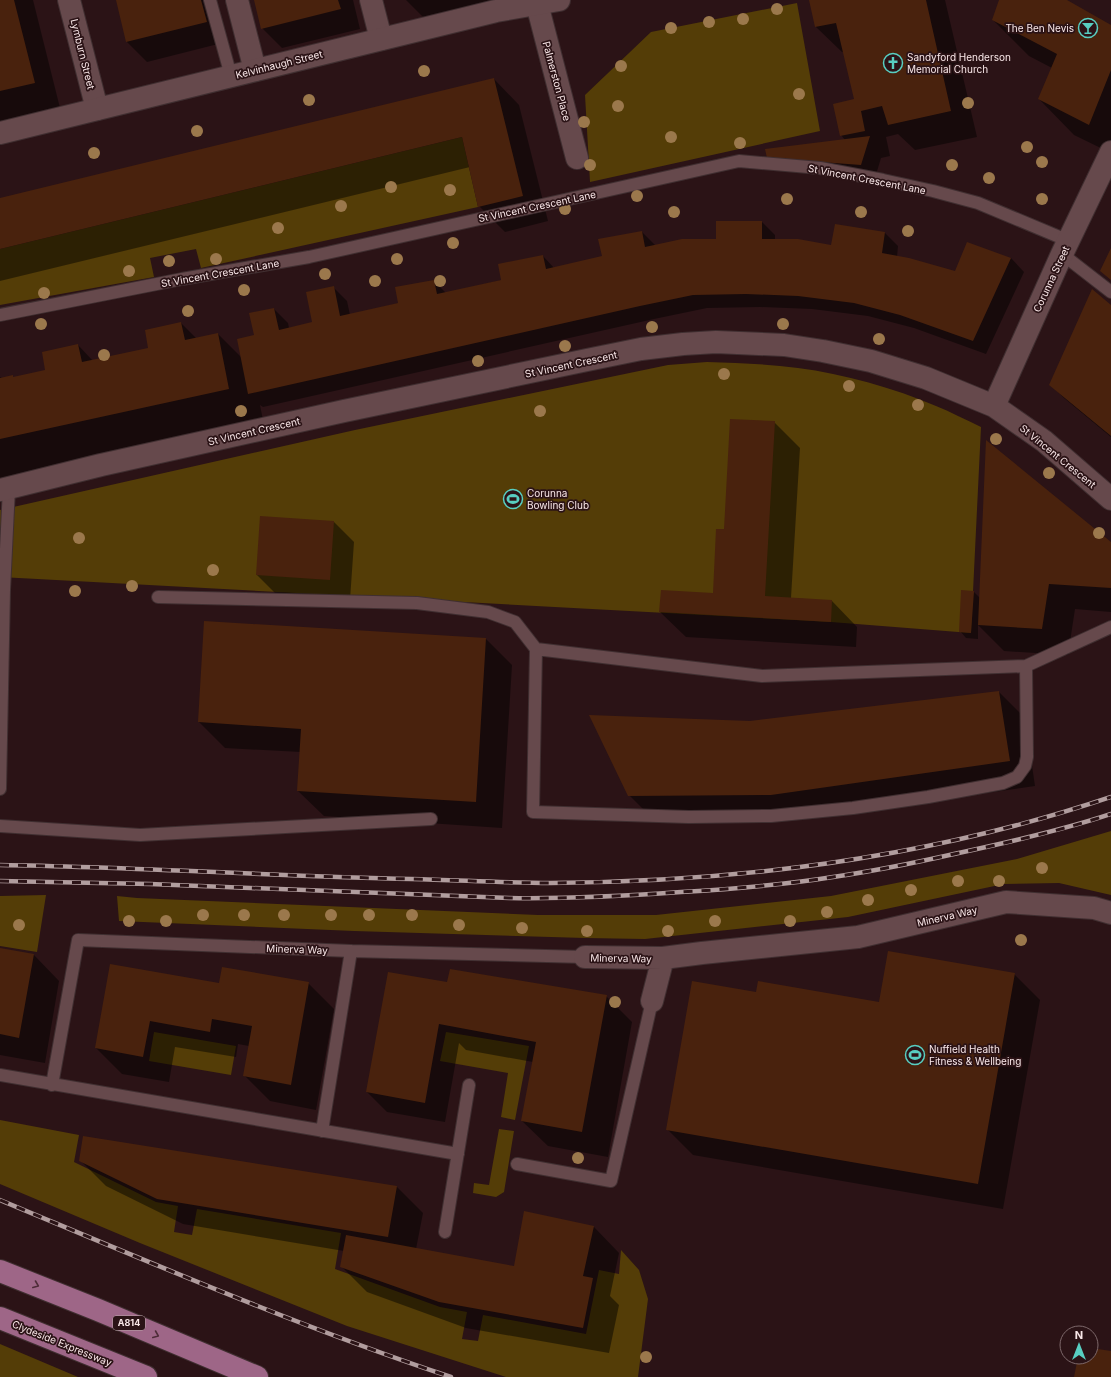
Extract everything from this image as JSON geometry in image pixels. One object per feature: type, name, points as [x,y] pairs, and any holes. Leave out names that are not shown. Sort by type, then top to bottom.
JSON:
[{"type":"main road","name":"A814","points":[[0,1271],[98,1310],[256,1377]]},
{"type":"main road","name":"Clydeside Expressway","points":[[0,1318],[146,1377]]},
{"type":"street","name":"Lymburn Street","points":[[69,0],[97,109]]},
{"type":"street","points":[[237,0],[255,70]]},
{"type":"street","points":[[371,0],[381,39]]},
{"type":"street","name":"Kelvinhaugh Street","points":[[0,133],[496,11],[559,0]]},
{"type":"street","name":"Palmerston Place","points":[[537,4],[577,158]]},
{"type":"street","name":"Corunna Street","points":[[994,406],[1111,152]]},
{"type":"street","name":"St Vincent Crescent","points":[[4,489],[101,465],[587,360],[641,349],[716,342],[784,345],[823,351],[871,361],[926,378],[994,406],[1044,441],[1111,499]]},
{"type":"street","name":"Minerva Way","points":[[585,957],[663,958],[858,937],[1006,902],[1094,908],[1111,913]]},
{"type":"street","name":"Minerva Way","points":[[652,1001],[663,958]]},
{"type":"lane","points":[[210,0],[231,76]]},
{"type":"lane","name":"St Vincent Crescent Lane","points":[[0,315],[182,279],[309,257],[739,161],[820,168],[933,191],[978,203],[1066,248],[1111,292]]},
{"type":"lane","points":[[0,789],[4,590],[4,489]]},
{"type":"lane","points":[[158,597],[417,603],[488,612],[515,622],[536,649],[533,812],[682,817],[771,816],[854,808],[951,793],[1003,783],[1017,777],[1025,766],[1027,757],[1026,666]]},
{"type":"lane","points":[[536,649],[762,676],[1026,666],[1111,627]]},
{"type":"lane","points":[[0,826],[140,835],[431,819]]},
{"type":"lane","name":"Minerva Way","points":[[52,1085],[78,940],[351,951],[585,957]]},
{"type":"lane","points":[[322,1131],[351,951]]},
{"type":"lane","points":[[517,1164],[611,1181],[652,1001]]},
{"type":"lane","points":[[0,1075],[458,1154]]},
{"type":"lane","points":[[445,1232],[469,1085]]},
{"type":"shaded area","points":[[797,3],[820,131],[590,182],[585,95],[651,32]]},
{"type":"shaded area","points":[[462,137],[478,207],[201,268],[196,249],[150,258],[154,277],[0,305],[0,249]]},
{"type":"shaded area","name":"Corunna Bowling Club","points":[[707,362],[787,367],[851,378],[920,399],[981,427],[971,633],[831,622],[0,577],[0,510],[355,430],[668,365]]},
{"type":"shaded area","points":[[1111,831],[1111,895],[1059,883],[1004,884],[848,917],[645,939],[354,931],[119,921],[117,896],[538,915],[656,915],[831,896],[1017,859]]},
{"type":"shaded area","points":[[46,895],[37,952],[0,946],[0,896]]},
{"type":"shaded area","points":[[154,1032],[236,1046],[231,1075],[149,1061]]},
{"type":"shaded area","points":[[446,1032],[529,1046],[515,1120],[501,1117],[508,1073],[440,1061]]},
{"type":"shaded area","points":[[0,1120],[79,1135],[74,1162],[156,1202],[178,1206],[174,1232],[192,1235],[197,1209],[341,1233],[335,1269],[440,1307],[467,1312],[462,1339],[478,1341],[483,1315],[586,1334],[599,1270],[619,1274],[621,1250],[639,1270],[648,1299],[638,1377],[506,1377],[347,1326],[140,1243],[0,1184]]},
{"type":"shaded area","points":[[499,1129],[514,1131],[504,1192],[496,1197],[473,1193],[474,1183],[489,1185]]},
{"type":"shaded area","points":[[0,1344],[78,1377],[0,1377]]},
{"type":"building","points":[[0,0],[14,0],[35,83],[0,91]]},
{"type":"building","points":[[116,0],[201,0],[207,22],[126,42]]},
{"type":"building","points":[[254,0],[338,0],[341,9],[261,29]]},
{"type":"building","name":"Sandyford Henderson Memorial Church","points":[[809,0],[926,0],[951,111],[888,125],[882,106],[861,111],[865,131],[840,136],[833,104],[854,99],[836,23],[815,27]]},
{"type":"building","points":[[999,0],[1067,0],[1111,25],[1111,70],[1089,125],[1038,99],[1057,54],[992,20]]},
{"type":"building","points":[[494,78],[523,196],[478,207],[462,137],[0,249],[0,198]]},
{"type":"building","points":[[870,136],[861,165],[767,158],[765,149]]},
{"type":"building","points":[[716,221],[762,221],[762,239],[798,239],[831,245],[835,224],[885,232],[882,253],[909,258],[955,271],[967,242],[1011,258],[973,341],[900,315],[854,303],[798,296],[746,294],[693,295],[248,394],[237,339],[254,335],[249,313],[274,308],[279,330],[312,322],[306,292],[334,286],[340,316],[398,303],[395,287],[434,280],[437,294],[501,280],[498,264],[543,255],[546,269],[602,256],[598,239],[642,231],[645,247],[682,239],[716,239]]},
{"type":"building","points":[[1111,248],[1111,280],[1100,271]]},
{"type":"building","points":[[1092,289],[1111,305],[1111,436],[1049,385]]},
{"type":"building","points":[[181,322],[185,340],[218,333],[229,389],[0,439],[0,378],[13,375],[13,377],[45,370],[42,352],[78,344],[82,362],[148,348],[145,330]]},
{"type":"building","points":[[730,419],[775,421],[765,596],[832,600],[831,622],[659,612],[661,590],[713,593],[716,529],[724,529]]},
{"type":"building","points":[[986,440],[1111,542],[1111,588],[1049,584],[1042,629],[978,625]]},
{"type":"building","points":[[260,516],[334,521],[330,580],[256,575]]},
{"type":"building","points":[[961,590],[974,591],[971,633],[959,632]]},
{"type":"building","points":[[204,621],[486,638],[476,802],[297,791],[301,729],[198,722]]},
{"type":"building","points":[[999,691],[1010,761],[771,795],[628,796],[589,715],[750,721]]},
{"type":"building","points":[[0,948],[34,954],[19,1038],[0,1034]]},
{"type":"building","points":[[888,951],[1015,973],[978,1184],[666,1130],[692,981],[756,992],[758,981],[879,1002]]},
{"type":"building","points":[[110,964],[219,983],[222,967],[309,982],[291,1085],[243,1076],[252,1026],[212,1019],[210,1032],[150,1021],[143,1057],[95,1048]]},
{"type":"building","points":[[450,969],[607,995],[582,1132],[521,1121],[536,1042],[439,1024],[425,1103],[366,1092],[388,972],[447,982]]},
{"type":"building","points":[[83,1136],[397,1186],[388,1237],[157,1199],[79,1161]]},
{"type":"building","points":[[524,1211],[594,1226],[583,1276],[593,1278],[583,1328],[439,1302],[340,1267],[346,1235],[514,1266]]},
{"type":"building","points":[[1099,1349],[1111,1351],[1111,1377],[1074,1377],[1076,1365],[1099,1365]]},
{"type":"railway","points":[[0,865],[533,883],[693,878],[835,862],[905,850],[975,836],[1044,818],[1111,797]]},
{"type":"railway","points":[[0,881],[150,884],[509,898],[574,898],[638,895],[719,890],[814,880],[864,872],[924,861],[1013,841],[1072,826],[1111,814]]},
{"type":"railway","points":[[0,1200],[280,1315],[337,1337],[451,1377]]},
{"type":"place","name":"The Ben Nevis","points":[[1088,28]]},
{"type":"place","name":"Sandyford Henderson Memorial Church","points":[[893,63]]},
{"type":"place","name":"Corunna Bowling Club","points":[[513,499]]},
{"type":"place","name":"Nuffield Health Fitness & Wellbeing","points":[[915,1055]]}]
